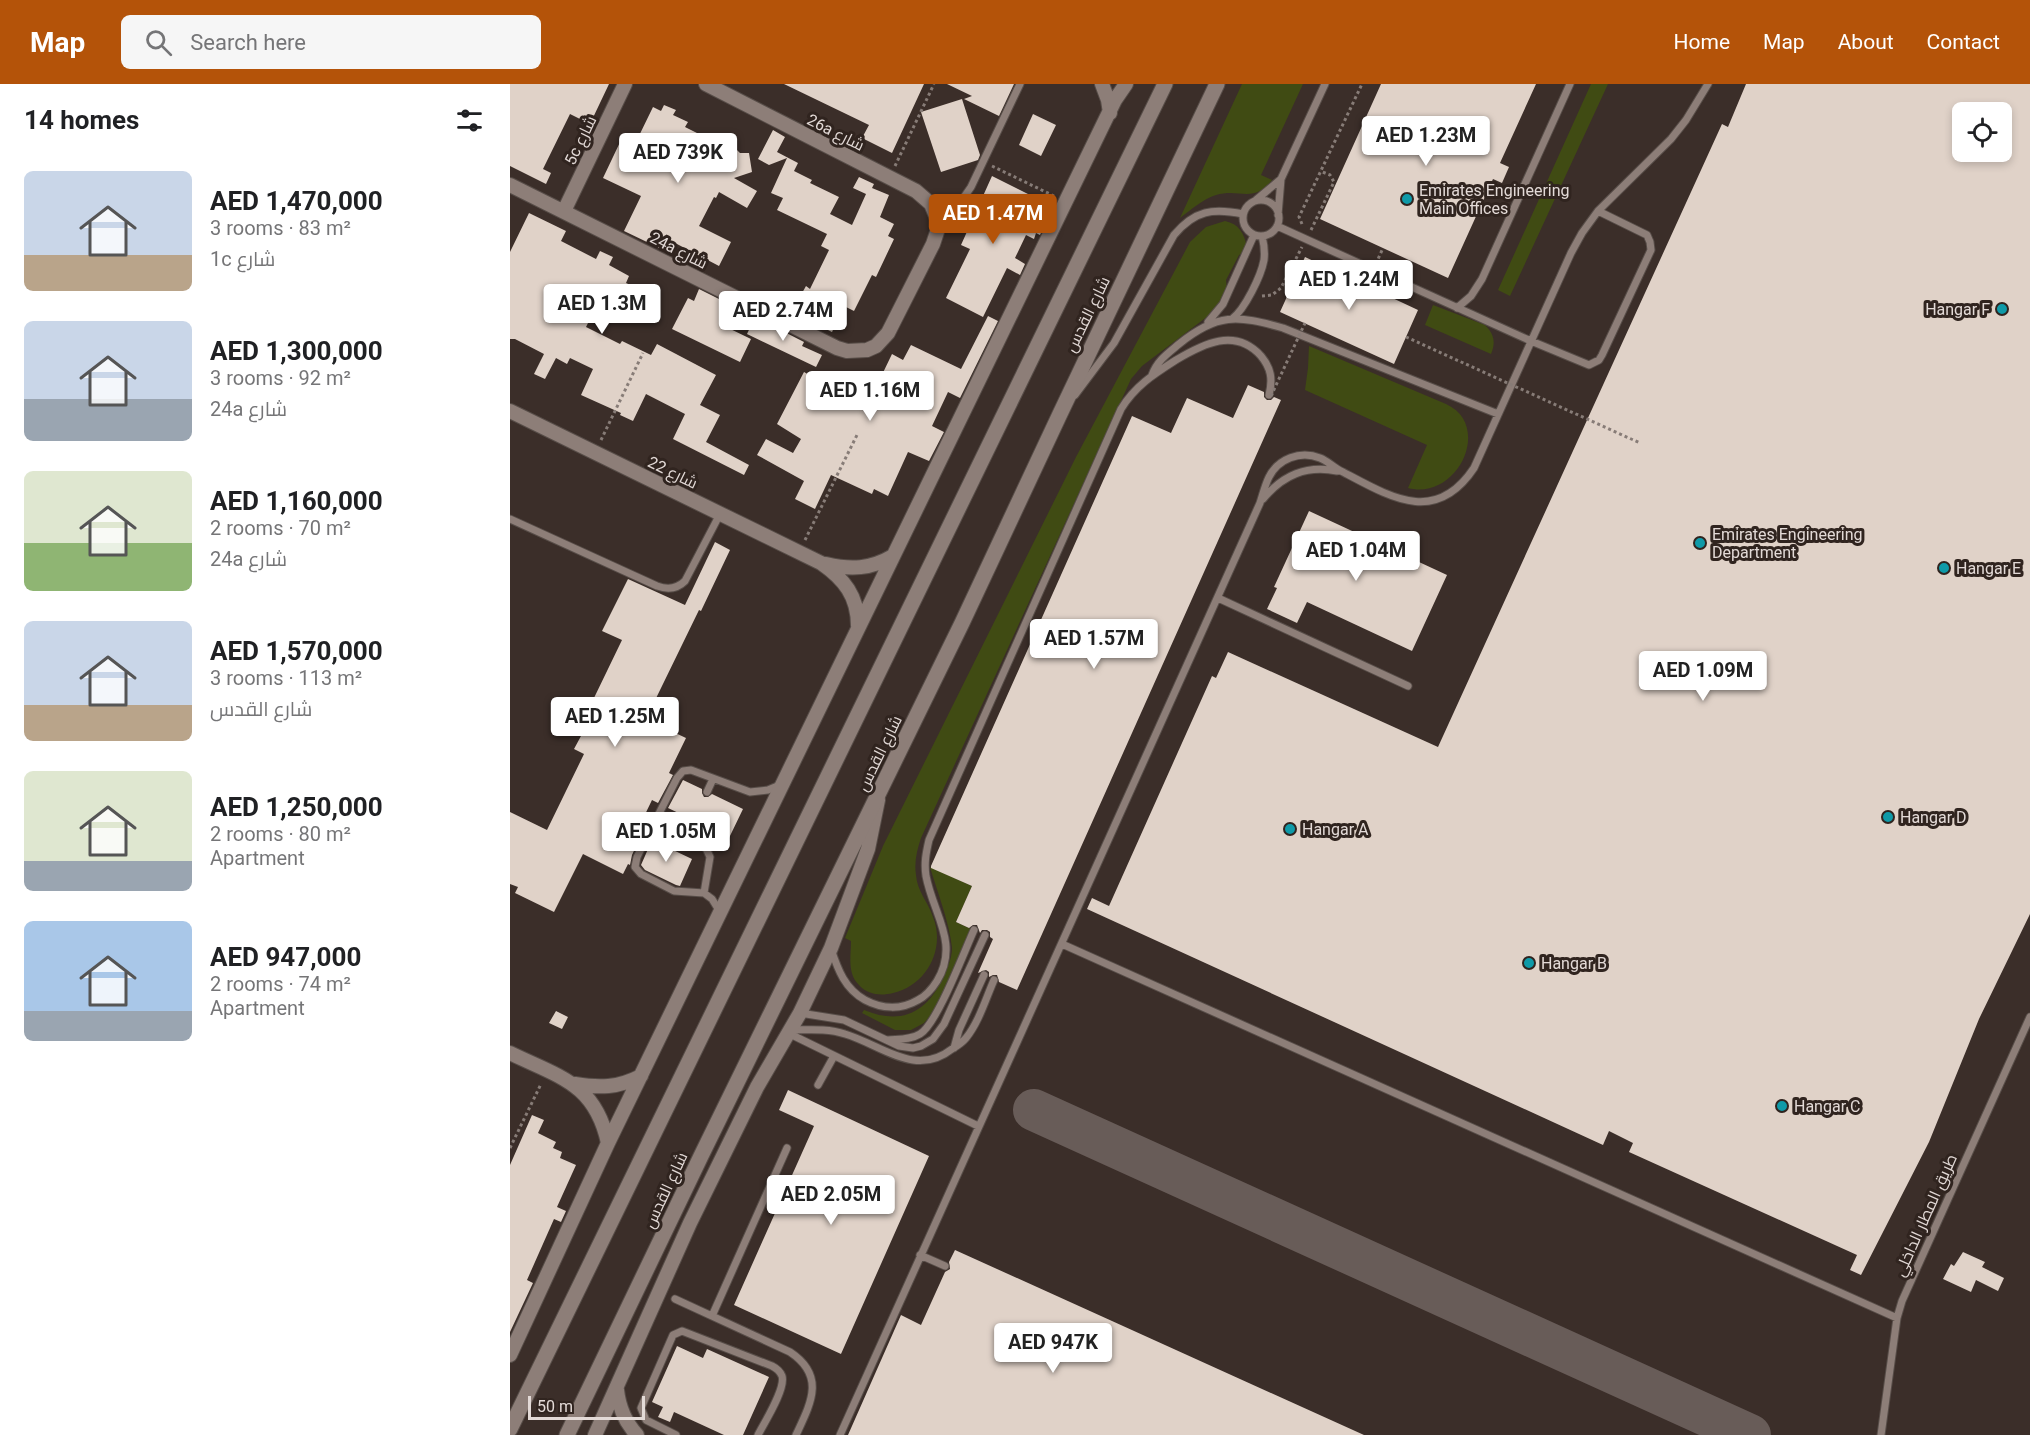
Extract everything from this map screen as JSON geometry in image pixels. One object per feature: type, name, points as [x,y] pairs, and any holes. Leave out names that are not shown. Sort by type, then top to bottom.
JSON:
[{"type":"main road","name":"شارع القدس","points":[[510,1429],[1165,84]]},
{"type":"main road","name":"شارع القدس","points":[[567,1435],[962,623],[1217,84]]},
{"type":"street","name":"5c شارع","points":[[564,211],[626,84]]},
{"type":"street","name":"26a شارع","points":[[706,84],[925,197],[931,204],[938,222]]},
{"type":"street","points":[[1102,84],[1110,113]]},
{"type":"street","points":[[510,1355],[608,1143],[1115,100],[1126,84]]},
{"type":"street","name":"24a شارع","points":[[510,185],[847,351],[867,350],[876,346],[888,333],[933,244],[938,222]]},
{"type":"street","name":"شارع 22","points":[[510,411],[821,563],[842,579],[850,590],[856,603],[858,628]]},
{"type":"street","name":"شارع 22","points":[[821,563],[846,568],[862,568],[880,564],[894,555]]},
{"type":"street","points":[[595,1435],[690,1223],[757,1087],[800,1013],[831,948],[868,849],[879,793]]},
{"type":"street","points":[[510,1053],[573,1083],[591,1100],[599,1113],[608,1143]]},
{"type":"street","points":[[573,1083],[605,1087],[618,1086],[641,1076]]},
{"type":"street","points":[[617,1390],[621,1410],[637,1435]]},
{"type":"lane","points":[[938,222],[962,200],[971,187],[1020,84]]},
{"type":"lane","points":[[1258,236],[1268,234],[1277,226],[1281,178],[1324,84]]},
{"type":"lane","points":[[1457,308],[1471,296],[1482,279],[1570,84]]},
{"type":"lane","points":[[840,1435],[1218,598],[1273,470],[1290,458],[1310,455],[1394,497],[1413,502],[1434,501],[1448,495],[1463,484],[1474,468],[1582,233],[1598,211],[1671,139],[1686,120],[1708,84]]},
{"type":"lane","points":[[1232,319],[1244,307],[1263,264],[1265,250],[1258,236],[1245,226],[1243,214],[1253,201],[1281,178]]},
{"type":"lane","points":[[1253,201],[1266,201],[1276,209],[1278,215]]},
{"type":"lane","points":[[1059,416],[1114,343],[1174,235],[1182,225],[1192,217],[1216,210],[1243,214]]},
{"type":"lane","points":[[1277,226],[1589,365],[1599,360],[1602,355],[1651,250],[1647,235],[1598,211]]},
{"type":"lane","points":[[1152,375],[1157,362],[1214,317],[1224,304],[1258,236]]},
{"type":"lane","points":[[1202,327],[1232,319],[1248,319],[1283,328],[1498,414]]},
{"type":"lane","points":[[831,948],[837,966],[849,988],[857,996],[872,1004],[900,1007],[912,1004],[925,996],[941,974],[946,960],[947,947],[926,878],[924,864],[929,840],[1121,409],[1133,392],[1152,375],[1203,345],[1217,341],[1231,341],[1257,352],[1267,363],[1272,384],[1270,395]]},
{"type":"lane","points":[[1260,503],[1273,488],[1297,472],[1326,468],[1340,471]]},
{"type":"lane","points":[[510,519],[657,586],[669,589],[685,581],[720,514]]},
{"type":"lane","points":[[1218,598],[1408,686]]},
{"type":"lane","points":[[720,912],[712,899],[704,893],[674,891],[637,872],[635,867],[637,857],[677,778],[683,771],[691,770],[750,792],[768,790],[782,784]]},
{"type":"lane","points":[[707,792],[713,779]]},
{"type":"lane","points":[[656,820],[700,840],[708,850],[710,864],[704,893]]},
{"type":"lane","points":[[688,835],[694,821]]},
{"type":"lane","points":[[888,1040],[914,1037],[921,1034],[932,1022],[974,930]]},
{"type":"lane","points":[[800,1013],[844,1020],[899,1046],[913,1048],[921,1046],[933,1039],[944,1024],[985,935]]},
{"type":"lane","points":[[1062,944],[1897,1318]]},
{"type":"lane","points":[[954,1048],[959,1030],[984,975]]},
{"type":"lane","points":[[789,1031],[819,1029],[845,1033],[906,1059],[916,1061],[937,1059],[962,1042],[971,1030],[994,980]]},
{"type":"lane","name":"طريق المطار الداخلي","points":[[1881,1435],[1897,1318],[1909,1284],[2030,1017]]},
{"type":"lane","points":[[789,1031],[834,1056],[978,1126]]},
{"type":"lane","points":[[818,1085],[834,1056]]},
{"type":"lane","points":[[712,1316],[787,1148]]},
{"type":"lane","points":[[920,1255],[945,1266]]},
{"type":"lane","points":[[675,1299],[790,1352],[805,1364],[813,1383],[813,1392],[811,1402],[796,1435]]},
{"type":"lane","points":[[676,1435],[646,1420],[641,1408],[673,1335],[682,1331],[772,1365],[782,1375],[781,1389],[758,1435]]},
{"type":"path","points":[[890,178],[934,84]]},
{"type":"path","points":[[1311,229],[1299,222],[1299,217],[1362,84]]},
{"type":"path","points":[[983,162],[1066,202]]},
{"type":"path","points":[[1366,286],[1383,248]]},
{"type":"path","points":[[1270,395],[1305,323]]},
{"type":"path","points":[[1406,337],[1640,443]]},
{"type":"path","points":[[595,453],[643,353]]},
{"type":"path","points":[[799,552],[857,435]]},
{"type":"path","points":[[510,1148],[548,1071]]},
{"type":"green space","points":[[1242,84],[1303,84],[1261,175],[1272,180],[1265,187],[1253,193],[1225,193],[1211,197],[1180,218]]},
{"type":"green space","points":[[1591,84],[1608,84],[1510,296],[1498,290]]},
{"type":"green space","points":[[1225,221],[1234,224],[1240,230],[1247,247],[1239,255],[1226,280],[1227,291],[1216,310],[1142,366],[1131,379],[921,838],[915,870],[920,891],[931,912],[937,941],[930,964],[915,983],[905,989],[884,994],[866,991],[853,975],[850,964],[851,941],[845,938],[883,846],[1076,457],[1190,242],[1206,227]]},
{"type":"green space","points":[[1433,305],[1485,325],[1493,338],[1491,354],[1425,325]]},
{"type":"green space","points":[[1309,346],[1446,404],[1460,414],[1467,428],[1468,443],[1463,459],[1454,473],[1442,483],[1426,489],[1408,488],[1427,445],[1305,390]]},
{"type":"green space","points":[[930,867],[972,886],[956,922],[971,929],[935,1010],[924,1023],[911,1030],[895,1030],[862,1013],[864,1010],[889,1016],[900,1016],[920,1008],[936,990],[951,956],[949,929]]},
{"type":"building","points":[[510,84],[609,84],[590,124],[570,114],[543,169],[551,173],[546,184],[510,166]]},
{"type":"building","points":[[784,84],[924,84],[892,153],[862,138],[869,125]]},
{"type":"building","points":[[947,84],[1014,84],[999,116],[964,99],[972,96]]},
{"type":"building","name":"Emirates Engineering Main Offices","points":[[1381,84],[1536,84],[1500,163],[1509,167],[1502,183],[1493,179],[1448,278],[1320,219]]},
{"type":"building","points":[[1746,84],[2030,84],[2030,914],[1979,1019],[1929,1142],[1861,1275],[1850,1270],[1857,1255],[1629,1152],[1633,1143],[1609,1131],[1603,1145],[1087,909],[1092,898],[1109,906],[1212,676],[1216,678],[1228,652],[1438,747],[1722,124],[1728,127]]},
{"type":"building","points":[[962,99],[980,155],[978,160],[941,172],[921,112]]},
{"type":"building","points":[[664,105],[676,110],[673,115],[688,122],[685,127],[699,134],[689,156],[720,140],[740,153],[749,153],[752,172],[734,178],[757,191],[747,208],[719,192],[699,226],[731,242],[719,266],[677,244],[672,254],[624,231],[641,196],[603,178],[622,138],[635,144],[653,107],[661,111]]},
{"type":"building","points":[[1033,114],[1056,125],[1041,156],[1019,145]]},
{"type":"building","points":[[773,130],[785,137],[777,152],[798,163],[794,171],[812,180],[810,183],[839,197],[830,214],[852,225],[866,194],[853,188],[859,177],[874,184],[872,188],[889,195],[880,217],[894,224],[888,236],[894,239],[876,277],[872,275],[854,311],[844,306],[832,332],[798,318],[804,306],[797,302],[806,286],[810,289],[829,250],[821,246],[827,234],[777,210],[783,198],[771,193],[787,158],[769,165],[758,159]]},
{"type":"building","points":[[992,176],[1028,194],[1020,210],[1046,222],[1040,235],[1036,233],[1034,239],[1026,235],[1015,258],[1025,264],[1020,275],[1007,268],[983,317],[946,298],[970,249],[961,245]]},
{"type":"building","points":[[529,213],[566,231],[561,241],[596,259],[600,251],[613,257],[609,265],[629,276],[626,283],[659,298],[651,316],[616,300],[615,304],[585,289],[574,311],[590,319],[586,327],[620,344],[622,341],[651,355],[657,344],[716,375],[700,405],[720,415],[706,442],[749,465],[744,475],[673,439],[685,414],[646,394],[633,421],[581,395],[593,369],[570,358],[567,364],[556,358],[545,379],[534,374],[544,354],[515,339],[510,339],[510,252]]},
{"type":"building","points":[[1305,257],[1418,310],[1394,364],[1280,312]]},
{"type":"building","points":[[699,289],[729,304],[720,324],[751,339],[740,362],[672,329],[688,298],[694,301]]},
{"type":"building","points":[[988,316],[998,321],[960,398],[948,392],[932,426],[944,432],[929,461],[908,452],[888,496],[874,489],[872,494],[831,475],[815,509],[795,499],[804,481],[757,455],[766,439],[793,453],[801,439],[777,424],[804,372],[831,387],[828,391],[849,402],[864,373],[879,381],[892,354],[903,360],[911,345],[961,369]]},
{"type":"building","points":[[755,317],[804,342],[802,346],[822,355],[816,367],[747,334]]},
{"type":"building","points":[[1248,385],[1264,392],[1267,400],[1274,397],[1281,400],[1017,990],[999,982],[997,975],[989,977],[989,972],[986,970],[978,973],[993,939],[990,937],[990,932],[982,930],[980,933],[977,925],[969,928],[956,922],[972,886],[931,866],[1132,416],[1171,433],[1187,398],[1233,418]]},
{"type":"building","points":[[1309,511],[1447,575],[1412,651],[1307,602],[1297,623],[1267,609],[1277,588],[1274,587]]},
{"type":"building","points":[[715,542],[730,550],[643,725],[667,735],[669,730],[686,738],[669,773],[673,775],[658,803],[652,800],[636,833],[641,836],[630,865],[628,864],[623,874],[583,854],[554,912],[515,893],[518,887],[510,884],[510,812],[547,830],[584,754],[574,749],[581,736],[578,734],[583,723],[593,728],[604,705],[593,700],[622,640],[602,631],[628,579],[685,605]]},
{"type":"building","points":[[683,780],[702,789],[704,797],[712,794],[743,809],[729,838],[699,823],[697,816],[689,818],[668,808]]},
{"type":"building","points":[[652,840],[692,859],[680,886],[645,870],[641,865]]},
{"type":"building","points":[[556,1011],[568,1017],[562,1029],[549,1023]]},
{"type":"building","points":[[788,1090],[929,1156],[841,1354],[734,1305],[814,1126],[779,1110]]},
{"type":"building","points":[[532,1115],[544,1120],[538,1133],[556,1142],[553,1148],[562,1152],[560,1158],[576,1165],[557,1207],[566,1211],[561,1222],[554,1219],[527,1280],[533,1283],[510,1332],[510,1165]]},
{"type":"building","points":[[955,1250],[1364,1435],[848,1435],[901,1315],[921,1325],[945,1272],[950,1269],[949,1262]]},
{"type":"building","points":[[1963,1252],[1985,1262],[1982,1267],[2004,1278],[1998,1291],[1976,1280],[1971,1292],[1943,1279],[1951,1264],[1954,1266]]},
{"type":"building","points":[[677,1346],[703,1358],[707,1349],[769,1377],[743,1435],[724,1435],[674,1412],[670,1422],[658,1417],[663,1407],[652,1402]]},
{"type":"taxiway","points":[[1034,1110],[1750,1435]]},
{"type":"place","name":"Emirates Engineering Main Offices","points":[[1407,199]]},
{"type":"place","name":"Hangar F","points":[[2002,309]]},
{"type":"place","name":"Emirates Engineering Department","points":[[1700,543]]},
{"type":"place","name":"Hangar E","points":[[1944,568]]},
{"type":"place","name":"Hangar D","points":[[1888,817]]},
{"type":"place","name":"Hangar A","points":[[1290,829]]},
{"type":"place","name":"Hangar B","points":[[1529,963]]},
{"type":"place","name":"Hangar C","points":[[1782,1106]]}]
